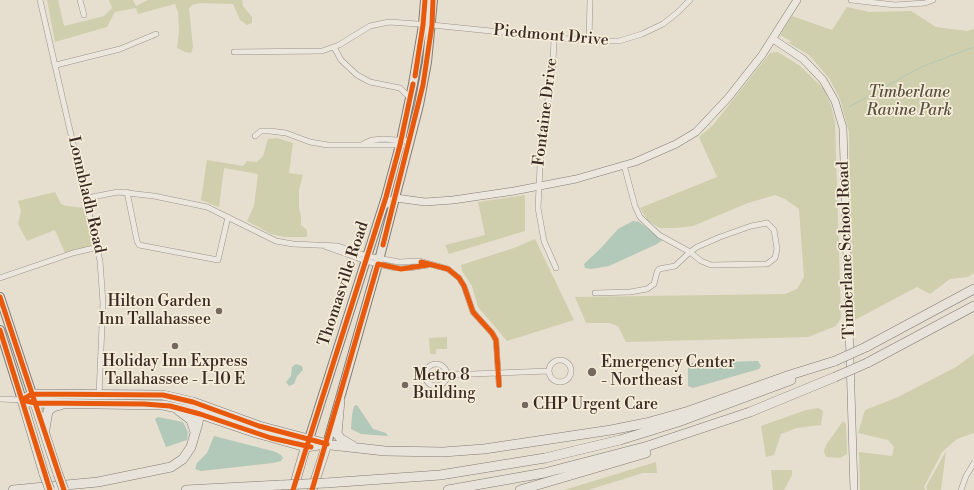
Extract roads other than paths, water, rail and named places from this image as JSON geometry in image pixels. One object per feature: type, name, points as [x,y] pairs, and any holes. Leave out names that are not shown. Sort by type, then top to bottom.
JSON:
[{"type":"highway","points":[[186,490],[394,480],[448,474],[516,464],[634,436],[707,413],[764,392],[866,347],[974,289]]},
{"type":"highway","points":[[517,490],[596,469],[705,434],[756,414],[867,363],[974,306]]},
{"type":"highway","points":[[45,436],[45,421],[48,411],[56,406],[73,404],[144,404],[170,406],[200,414],[251,432],[307,443],[403,452],[460,451],[617,429],[682,413],[790,375],[835,361]]},
{"type":"highway","points":[[448,490],[529,476],[626,453],[714,425],[807,390]]},
{"type":"highway","points":[[50,490],[22,400],[99,394],[156,394],[200,404],[307,443]]},
{"type":"highway","points":[[33,398],[73,404]]},
{"type":"highway","points":[[33,398],[64,490]]},
{"type":"highway","points":[[340,400],[338,435],[342,440],[359,449]]},
{"type":"highway","points":[[13,490],[89,484],[164,469],[183,459],[190,449],[195,438],[200,414],[200,404]]},
{"type":"highway","points":[[170,406],[183,413],[191,420],[195,429],[195,438]]},
{"type":"highway","name":"Thomasville Road","points":[[293,490],[307,443]]},
{"type":"highway","name":"Thomasville Road","points":[[312,490],[327,444]]},
{"type":"main road","name":"Thomasville Road","points":[[327,444],[396,198],[423,25],[425,0]]},
{"type":"main road","name":"Thomasville Road","points":[[307,443],[384,206],[390,183],[405,143],[423,86],[432,25],[433,0]]},
{"type":"main road","points":[[413,84],[423,86]]},
{"type":"main road","points":[[0,296],[33,398]]},
{"type":"main road","points":[[10,328],[0,331],[22,400]]},
{"type":"street","name":"Lonnbladh Road","points":[[40,0],[98,247],[103,303],[99,394]]},
{"type":"street","points":[[80,0],[84,16]]},
{"type":"street","points":[[589,41],[590,0]]},
{"type":"street","name":"Piedmont Drive","points":[[334,47],[364,28],[377,23],[389,22],[589,41],[619,41],[642,34],[672,17],[690,0]]},
{"type":"street","points":[[384,206],[396,198],[425,202],[538,187],[591,175],[624,165],[670,147],[696,132],[728,98],[773,39],[797,0]]},
{"type":"street","points":[[851,0],[895,5],[925,3],[933,0]]},
{"type":"street","points":[[56,65],[120,49],[156,34]]},
{"type":"street","name":"Fontaine Drive","points":[[554,38],[553,65],[538,187],[540,227],[545,244],[556,268]]},
{"type":"street","name":"Timberlane School Road","points":[[773,39],[803,59],[823,80],[835,100],[843,128],[854,490]]},
{"type":"street","points":[[234,52],[315,51],[334,47],[341,60],[357,75],[370,82],[400,88],[413,84]]},
{"type":"street","points":[[400,88],[411,98]]},
{"type":"street","points":[[255,136],[261,131],[270,130],[317,144],[340,146],[362,144],[372,140],[405,143]]},
{"type":"street","points":[[595,292],[630,292],[647,289],[654,284],[659,269],[680,263],[690,252],[705,243],[761,224],[770,225],[776,235],[776,254],[773,261],[767,264],[711,265],[701,261],[690,252],[659,234],[640,217],[635,206],[624,165]]},
{"type":"street","points":[[390,183],[396,198]]},
{"type":"street","points":[[127,192],[137,241],[140,245],[218,260],[228,217]]},
{"type":"street","points":[[87,198],[127,192],[199,205],[228,217],[276,241],[293,244],[338,246],[367,259],[379,261],[401,269],[428,265],[448,269],[460,278],[473,312],[492,333],[496,340],[499,385]]},
{"type":"street","points":[[0,278],[72,253],[98,247]]},
{"type":"street","points":[[558,360],[568,363],[571,370],[567,379],[560,382],[552,379],[548,371],[551,363],[558,360]]},
{"type":"street","points":[[438,364],[445,368],[447,375],[444,382],[436,386],[430,383],[425,375],[428,367],[438,364]]},
{"type":"street","points":[[447,375],[548,371]]},
{"type":"street","points":[[0,399],[22,400]]},
{"type":"street","points":[[962,490],[966,476],[974,463]]},
{"type":"waterway","points":[[849,107],[921,67],[974,47]]},
{"type":"place","name":"Hilton Garden Inn Tallahassee","points":[[219,311]]},
{"type":"place","name":"Holiday Inn Express Tallahassee - I-10 E","points":[[175,346]]},
{"type":"place","name":"Emergency Center - Northeast","points":[[592,372]]},
{"type":"place","name":"Metro 8 Building","points":[[405,385]]},
{"type":"place","name":"CHP Urgent Care","points":[[525,405]]},
{"type":"park label","name":"Timberlane Ravine Park","points":[[909,102]]}]
